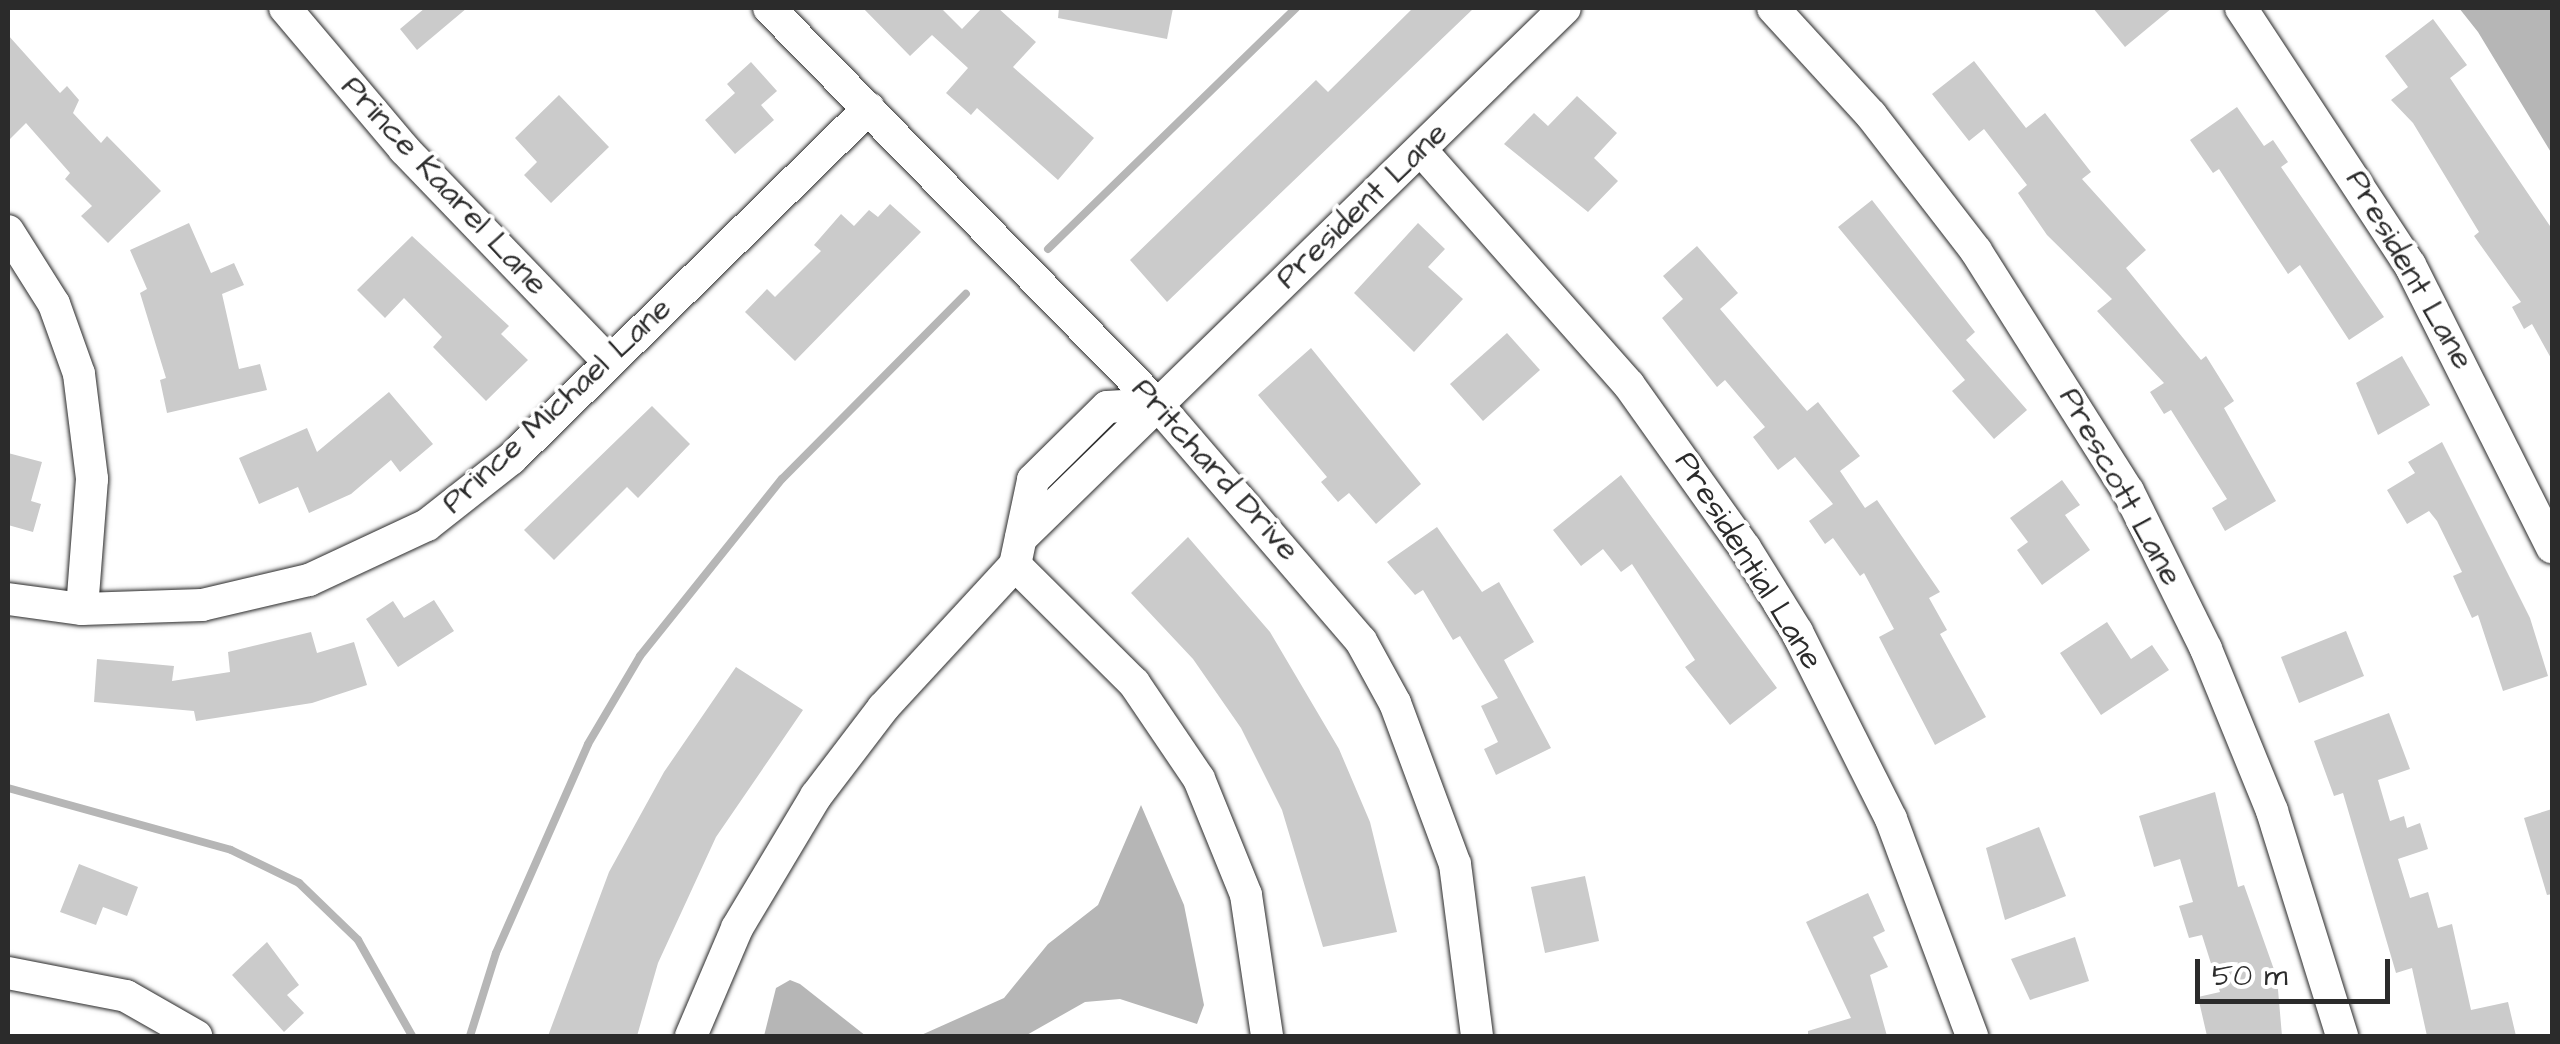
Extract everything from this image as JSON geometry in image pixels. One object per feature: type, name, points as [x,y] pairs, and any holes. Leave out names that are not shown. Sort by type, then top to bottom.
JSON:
[{"type":"street","name":"Prince Kaarel Lane","points":[[285,8],[404,149],[608,361]]},
{"type":"street","name":"Pritchard Drive","points":[[770,8],[1158,404],[1345,619],[1395,703],[1455,864],[1477,1036]]},
{"type":"street","name":"President Lane","points":[[691,1036],[752,900],[816,796],[883,708],[1018,551],[1158,404],[1565,8]]},
{"type":"street","name":"Prescott Lane","points":[[1773,8],[1871,115],[1976,252],[2128,491],[2206,648],[2266,794],[2342,1036]]},
{"type":"street","name":"President Lane","points":[[2240,8],[2410,265],[2552,547]]},
{"type":"street","name":"Prince Michael Lane","points":[[8,598],[82,609],[174,609],[308,580],[384,548],[482,485],[870,108]]},
{"type":"street","name":"Presidential Lane","points":[[1420,150],[1630,386],[1746,548],[1797,632],[1891,819],[1972,1036]]},
{"type":"street","points":[[8,231],[54,304],[82,391],[92,479],[82,609]]},
{"type":"street","points":[[1018,551],[1134,683],[1199,779],[1246,894],[1267,1036]]},
{"type":"street","points":[[8,973],[126,996],[196,1036]]},
{"type":"shaded area","points":[[2459,8],[2552,8],[2552,154],[2478,32]]},
{"type":"shaded area","points":[[1141,805],[1184,905],[1204,1005],[1197,1024],[1120,999],[1085,1002],[1025,1036],[919,1036],[1004,998],[1048,944],[1098,905]]},
{"type":"shaded area","points":[[790,980],[866,1036],[764,1036],[776,988]]},
{"type":"building","points":[[425,8],[467,8],[417,50],[400,29]]},
{"type":"building","points":[[863,8],[941,8],[962,29],[982,8],[998,8],[1036,42],[1013,67],[1094,138],[1058,180],[977,108],[971,115],[946,93],[968,68],[932,35],[910,56]]},
{"type":"building","points":[[1059,8],[1173,8],[1167,39],[1058,18]]},
{"type":"building","points":[[1413,8],[1474,8],[1167,302],[1130,260],[1316,80],[1328,92]]},
{"type":"building","points":[[2093,8],[2172,8],[2125,47]]},
{"type":"building","points":[[2433,19],[2467,65],[2450,78],[2552,229],[2552,360],[2532,324],[2524,329],[2512,307],[2521,302],[2474,236],[2479,232],[2413,123],[2391,100],[2408,87],[2385,56]]},
{"type":"building","points":[[8,35],[60,93],[67,86],[79,100],[73,113],[101,143],[107,136],[161,191],[108,243],[81,216],[92,206],[65,179],[70,173],[26,123],[8,141]]},
{"type":"building","points":[[1974,61],[2026,128],[2045,113],[2091,172],[2082,179],[2146,250],[2126,268],[2201,360],[2206,356],[2234,401],[2224,408],[2276,501],[2225,531],[2212,508],[2227,499],[2171,410],[2164,414],[2150,392],[2164,383],[2097,311],[2112,299],[2047,235],[2018,193],[2027,185],[1984,129],[1969,141],[1932,94]]},
{"type":"building","points":[[751,62],[777,91],[761,105],[774,120],[735,154],[705,120],[735,93],[727,84]]},
{"type":"building","points":[[559,95],[609,147],[551,203],[524,175],[537,162],[515,138]]},
{"type":"building","points":[[1577,96],[1617,133],[1594,158],[1618,181],[1588,212],[1504,144],[1534,113],[1548,126]]},
{"type":"building","points":[[2237,107],[2264,146],[2273,140],[2288,162],[2281,167],[2384,317],[2349,340],[2300,265],[2288,274],[2219,169],[2213,173],[2190,140]]},
{"type":"building","points":[[1872,200],[1975,332],[1966,340],[2027,410],[1994,439],[1952,391],[1965,380],[1838,227]]},
{"type":"building","points":[[890,204],[921,232],[795,361],[745,312],[767,289],[775,297],[821,251],[814,245],[841,214],[854,226],[869,210],[878,217]]},
{"type":"building","points":[[189,223],[211,273],[234,263],[244,285],[222,294],[239,369],[260,364],[267,390],[167,413],[160,380],[166,378],[140,293],[147,289],[130,250]]},
{"type":"building","points":[[1418,223],[1445,249],[1428,267],[1463,299],[1414,352],[1354,293]]},
{"type":"building","points":[[412,236],[509,326],[501,334],[528,360],[486,401],[433,347],[442,337],[404,298],[385,318],[357,290]]},
{"type":"building","points":[[1697,246],[1738,293],[1720,309],[1807,411],[1818,402],[1860,456],[1840,471],[1865,508],[1877,500],[1940,592],[1929,598],[1947,630],[1940,634],[1986,717],[1935,745],[1879,637],[1894,629],[1864,573],[1860,576],[1833,538],[1825,544],[1809,521],[1833,504],[1795,457],[1778,470],[1753,437],[1765,427],[1725,380],[1717,387],[1662,318],[1683,299],[1663,276]]},
{"type":"building","points":[[1507,333],[1540,370],[1483,421],[1450,384]]},
{"type":"building","points":[[1311,348],[1421,484],[1376,524],[1349,493],[1338,502],[1321,482],[1327,477],[1258,395]]},
{"type":"building","points":[[2402,356],[2430,405],[2378,435],[2356,383]]},
{"type":"building","points":[[389,392],[433,444],[400,472],[391,460],[351,494],[309,513],[298,487],[259,504],[239,458],[307,428],[317,452]]},
{"type":"building","points":[[652,406],[690,444],[638,498],[627,487],[554,560],[524,530]]},
{"type":"building","points":[[2442,442],[2530,618],[2548,676],[2503,691],[2478,615],[2472,618],[2453,576],[2462,572],[2437,521],[2429,511],[2407,524],[2387,490],[2415,473],[2408,462]]},
{"type":"building","points":[[8,453],[42,462],[31,501],[41,504],[33,532],[8,525]]},
{"type":"building","points":[[1621,475],[1777,688],[1730,725],[1685,667],[1695,660],[1632,564],[1621,572],[1603,549],[1581,566],[1553,530]]},
{"type":"building","points":[[2062,480],[2080,505],[2065,515],[2090,550],[2042,585],[2017,550],[2028,542],[2010,518]]},
{"type":"building","points":[[1437,527],[1482,592],[1499,582],[1534,642],[1504,660],[1551,748],[1496,775],[1484,749],[1498,742],[1481,706],[1498,698],[1460,636],[1453,640],[1423,590],[1415,595],[1387,562]]},
{"type":"building","points":[[1188,537],[1270,632],[1339,749],[1370,822],[1397,932],[1323,947],[1282,810],[1241,728],[1193,659],[1131,593]]},
{"type":"building","points":[[434,600],[454,631],[398,667],[366,619],[393,601],[404,618]]},
{"type":"building","points":[[2107,622],[2131,659],[2152,645],[2169,670],[2101,715],[2060,653]]},
{"type":"building","points":[[2346,631],[2364,676],[2299,703],[2281,657]]},
{"type":"building","points":[[311,632],[317,653],[354,642],[367,685],[312,703],[196,721],[194,711],[94,702],[97,659],[174,666],[172,681],[230,672],[228,652]]},
{"type":"building","points":[[736,667],[803,710],[716,837],[658,963],[637,1036],[548,1036],[609,872],[664,772]]},
{"type":"building","points":[[2389,713],[2410,769],[2378,780],[2390,821],[2404,816],[2407,828],[2420,823],[2428,849],[2398,859],[2410,898],[2428,892],[2438,928],[2452,924],[2471,1010],[2508,1002],[2516,1036],[2427,1036],[2412,968],[2396,973],[2343,793],[2334,796],[2314,741]]},
{"type":"building","points":[[2215,792],[2238,887],[2244,885],[2277,978],[2282,1036],[2207,1036],[2198,997],[2220,992],[2202,935],[2189,938],[2179,906],[2193,902],[2180,859],[2154,867],[2139,816]]},
{"type":"building","points":[[2552,809],[2552,894],[2547,895],[2524,818]]},
{"type":"building","points":[[2039,827],[2066,896],[2005,920],[1986,848]]},
{"type":"building","points":[[79,864],[138,887],[127,916],[103,907],[96,925],[60,912]]},
{"type":"building","points":[[1585,876],[1599,941],[1545,953],[1531,887]]},
{"type":"building","points":[[1868,893],[1885,931],[1873,937],[1888,967],[1870,975],[1887,1036],[1808,1036],[1808,1031],[1851,1018],[1806,922]]},
{"type":"building","points":[[2075,937],[2089,981],[2030,1000],[2011,959]]},
{"type":"building","points":[[267,942],[299,985],[287,995],[304,1013],[284,1032],[232,975]]},
{"type":"waterway","points":[[1048,249],[1296,8]]},
{"type":"waterway","points":[[470,1036],[496,953],[588,744],[640,656],[782,479],[966,294]]},
{"type":"waterway","points":[[8,788],[231,850],[299,883],[358,940],[412,1036]]}]
